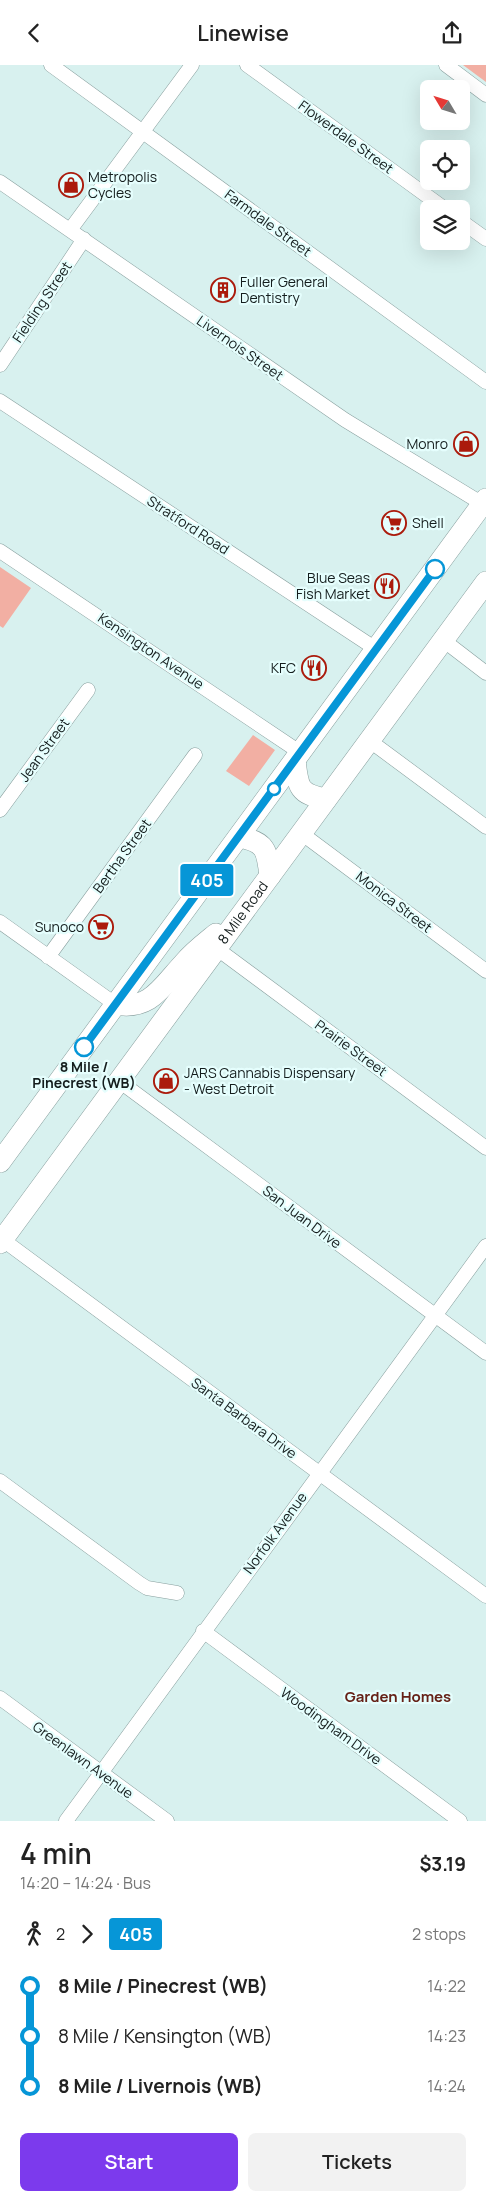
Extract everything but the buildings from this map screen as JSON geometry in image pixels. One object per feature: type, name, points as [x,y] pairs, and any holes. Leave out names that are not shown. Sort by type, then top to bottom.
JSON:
[{"type":"highway","points":[[0,1162],[114,1004],[485,503]]},
{"type":"highway","name":"8 Mile Road","points":[[1,1242],[486,582]]},
{"type":"highway","points":[[298,756],[297,777],[303,791],[310,796],[326,799]]},
{"type":"highway","points":[[239,837],[253,840],[262,846],[268,858],[270,876]]},
{"type":"highway","points":[[114,1004],[135,1005],[156,994],[184,961],[244,910]]},
{"type":"street","name":"Farmdale Street","points":[[51,65],[486,381]]},
{"type":"street","points":[[70,230],[192,65]]},
{"type":"street","name":"Flowerdale Street","points":[[247,65],[433,200]]},
{"type":"street","points":[[446,65],[486,95]]},
{"type":"street","name":"Livernois Street","points":[[0,182],[345,420],[485,503]]},
{"type":"street","points":[[470,227],[486,239]]},
{"type":"street","name":"Fielding Street","points":[[0,365],[84,239]]},
{"type":"street","name":"Stratford Road","points":[[0,401],[376,649]]},
{"type":"street","name":"Kensington Avenue","points":[[0,551],[298,756]]},
{"type":"street","points":[[443,641],[486,673]]},
{"type":"street","name":"Jean Street","points":[[0,810],[88,690]]},
{"type":"street","points":[[370,741],[486,827]]},
{"type":"street","name":"Bertha Street","points":[[48,957],[195,755]]},
{"type":"street","name":"Monica Street","points":[[302,833],[486,971]]},
{"type":"street","points":[[0,922],[114,1004]]},
{"type":"street","name":"Prairie Street","points":[[216,949],[486,1148]]},
{"type":"street","name":"San Juan Drive","points":[[119,1081],[486,1353]]},
{"type":"street","name":"Santa Barbara Drive","points":[[1,1242],[486,1596]]},
{"type":"street","name":"Norfolk Avenue","points":[[66,1821],[486,1246]]},
{"type":"street","points":[[0,1481],[139,1583],[147,1588],[177,1593]]},
{"type":"street","name":"Woodingham Drive","points":[[203,1631],[460,1821]]},
{"type":"street","name":"Greenlawn Avenue","points":[[0,1698],[166,1821]]},
{"type":"shaded area","points":[[463,65],[486,65],[486,82]]},
{"type":"shaded area","points":[[0,567],[31,588],[3,628],[0,626]]},
{"type":"shaded area","points":[[253,735],[275,750],[249,786],[226,771]]},
{"type":"bus line","name":"405","points":[[84,1047],[435,569]]},
{"type":"place","name":"Metropolis Cycles","points":[[71,185]]},
{"type":"place","name":"Fuller General Dentistry","points":[[223,290]]},
{"type":"place","name":"Monro","points":[[466,444]]},
{"type":"place","name":"Shell","points":[[394,523]]},
{"type":"place","name":"Blue Seas Fish Market","points":[[387,586]]},
{"type":"place","name":"KFC","points":[[314,668]]},
{"type":"place","name":"Sunoco","points":[[101,927]]},
{"type":"place","name":"8 Mile / Pinecrest (WB)","points":[[84,1047]]},
{"type":"place","name":"JARS Cannabis Dispensary - West Detroit","points":[[166,1081]]},
{"type":"district","name":"Garden Homes","points":[[398,1697]]}]
